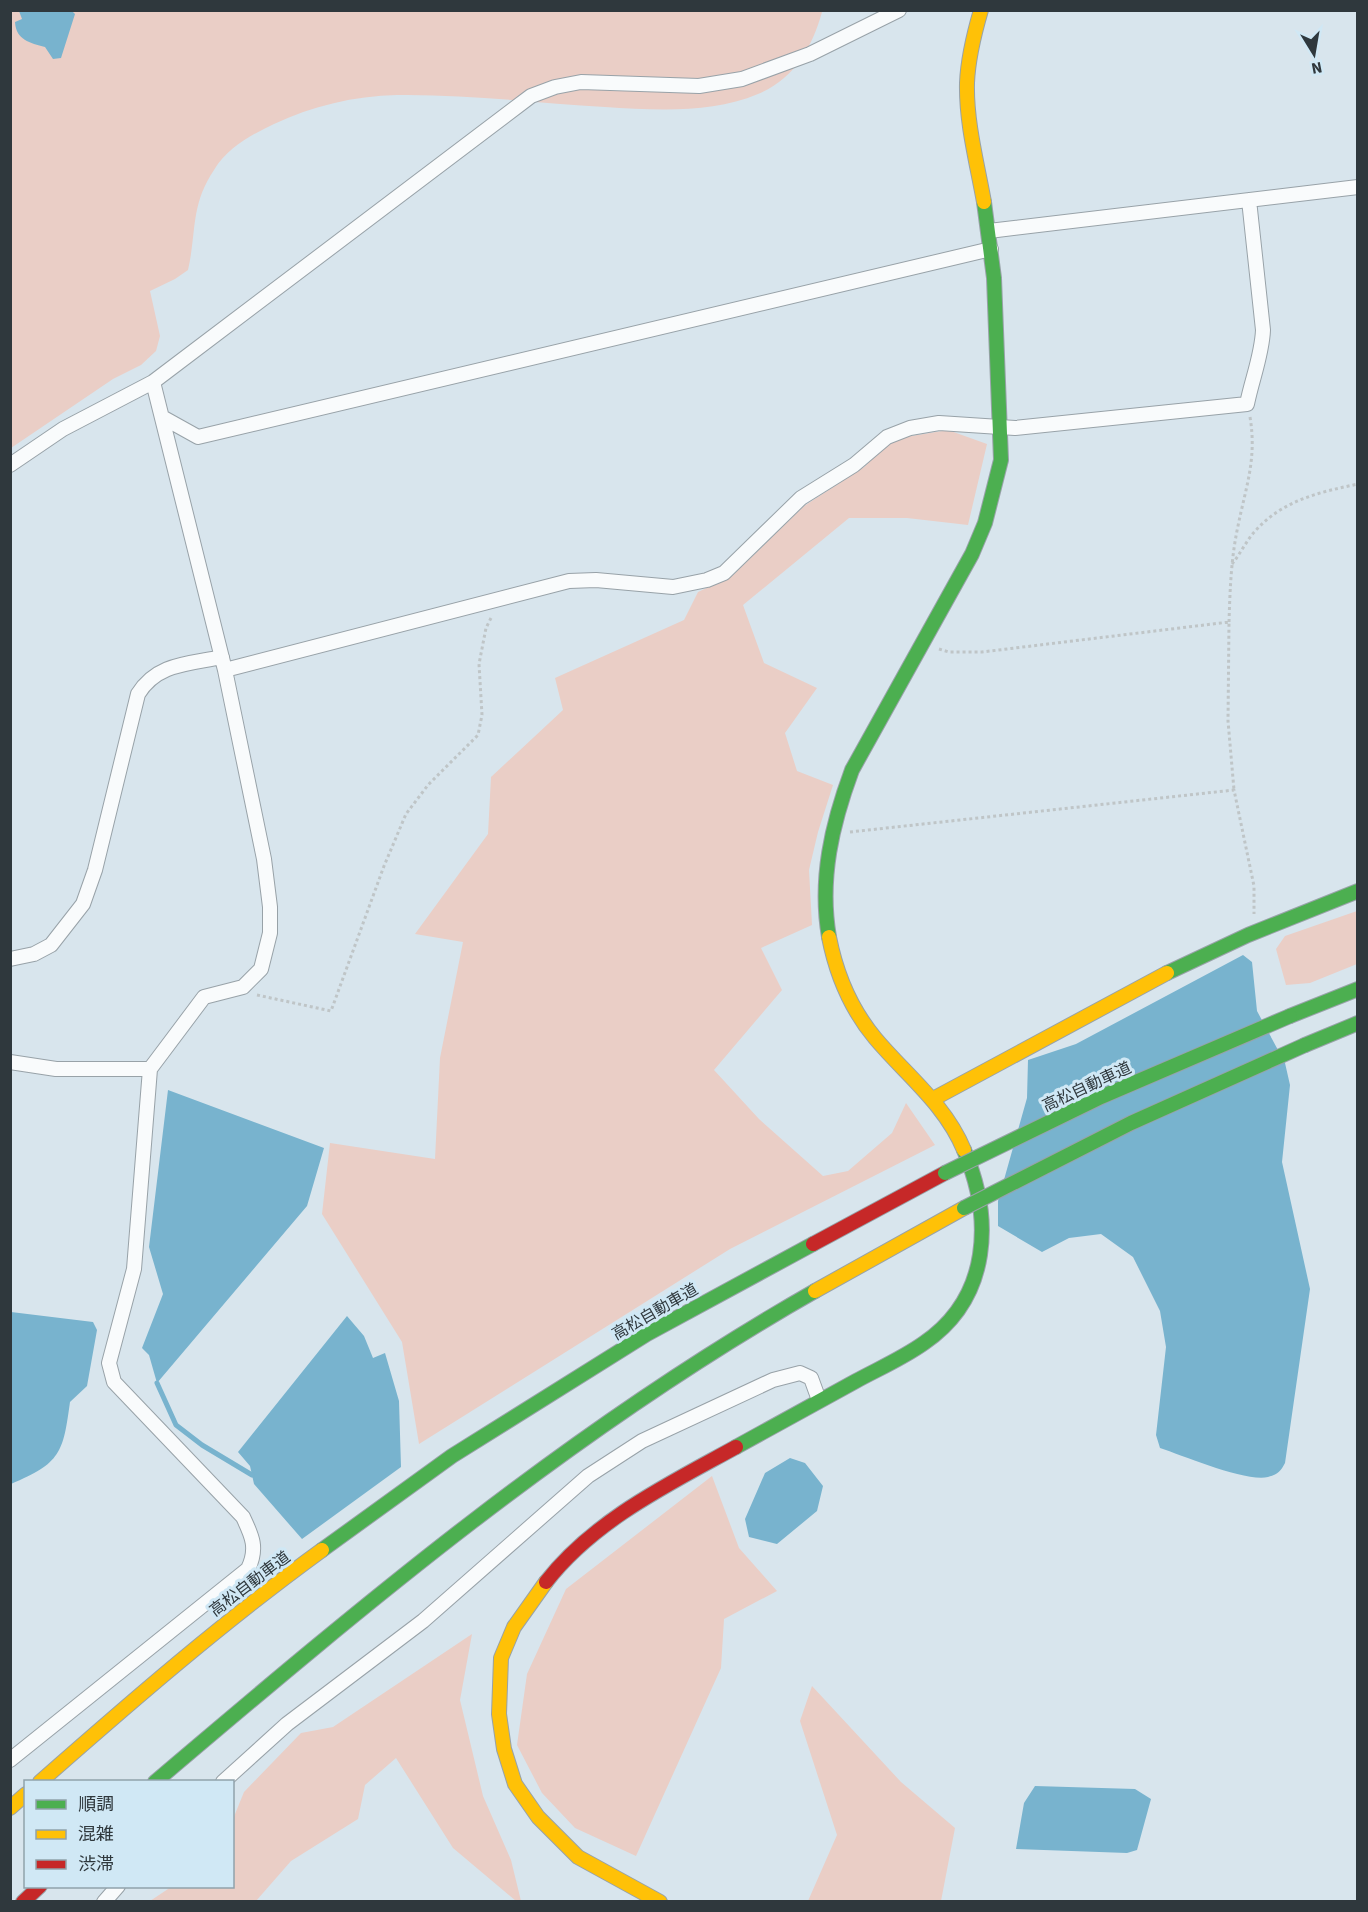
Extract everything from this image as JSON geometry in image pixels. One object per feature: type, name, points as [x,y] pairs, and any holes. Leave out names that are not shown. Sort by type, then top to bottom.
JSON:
[{"type":"main road","points":[[660,1902],[578,1857],[538,1817],[515,1784],[504,1749],[499,1714],[501,1658],[514,1627],[548,1579],[589,1539],[637,1503],[925,1342],[950,1319],[972,1286],[983,1246],[980,1208],[972,1168],[954,1125],[933,1099],[875,1041],[856,1010],[842,981],[827,929],[824,889],[837,806],[852,770],[972,554],[984,523],[1001,460],[991,249],[970,123],[967,84],[971,47],[981,10]]},
{"type":"main road","points":[[933,1099],[1090,1013],[1254,930],[1358,891]]},
{"type":"main road","name":"高松自動車道","points":[[42,1780],[172,1666],[255,1599],[452,1456],[647,1334],[945,1173],[1101,1097],[1358,989]]},
{"type":"main road","points":[[157,1780],[347,1619],[475,1516],[606,1421],[766,1317],[964,1208],[1131,1123],[1358,1023]]},
{"type":"main road","points":[[10,1808],[24,1796]]},
{"type":"main road","points":[[23,1902],[39,1888]]},
{"type":"street","points":[[10,465],[63,429],[153,381],[531,96],[555,87],[581,82],[699,86],[742,80],[810,54],[899,10]]},
{"type":"street","points":[[989,231],[1358,188]]},
{"type":"street","points":[[10,959],[34,954],[51,945],[82,904],[95,870],[138,694],[147,680],[158,672],[176,667],[224,664],[569,581],[596,580],[673,586],[707,580],[724,573],[801,498],[854,465],[887,437],[910,428],[939,423],[1000,428],[1247,404],[1253,373],[1262,345],[1263,330],[1249,200]]},
{"type":"street","points":[[162,417],[198,437],[991,249]]},
{"type":"street","points":[[10,1760],[248,1569],[254,1556],[254,1540],[243,1517],[114,1382],[109,1363],[134,1269],[150,1069],[204,997],[243,987],[261,969],[270,933],[270,907],[264,858],[224,664],[153,381]]},
{"type":"street","points":[[10,1062],[56,1069],[150,1069]]},
{"type":"street","points":[[225,1780],[287,1724],[423,1621],[588,1476],[633,1447],[774,1380],[800,1373],[811,1378],[819,1400]]},
{"type":"street","points":[[104,1902],[117,1888]]},
{"type":"path","points":[[1247,404],[1253,452],[1250,482],[1238,526],[1231,565],[1228,721],[1234,790],[1254,886],[1254,930]]},
{"type":"path","points":[[1231,565],[1255,530],[1275,512],[1296,500],[1358,484]]},
{"type":"path","points":[[243,987],[261,998],[331,1011],[384,866],[406,814],[428,785],[478,735],[482,715],[479,664],[486,628],[503,597]]},
{"type":"path","points":[[923,643],[949,652],[982,652],[1229,622]]},
{"type":"path","points":[[832,828],[850,832],[1234,790]]},
{"type":"shaded area","points":[[11,11],[822,12],[807,50],[782,80],[758,94],[721,105],[683,109],[643,109],[449,96],[397,95],[349,100],[318,107],[257,133],[226,155],[206,183],[195,219],[188,270],[150,291],[160,336],[156,351],[141,365],[113,379],[11,448]]},
{"type":"shaded area","points":[[948,430],[987,444],[968,525],[907,518],[849,518],[743,605],[764,663],[817,688],[785,733],[797,771],[833,785],[809,870],[812,925],[761,948],[782,990],[714,1070],[759,1119],[823,1176],[848,1171],[892,1133],[906,1103],[935,1145],[730,1249],[419,1444],[402,1342],[322,1214],[330,1143],[435,1159],[440,1058],[463,942],[415,934],[488,834],[491,777],[563,710],[555,678],[684,620],[698,592],[732,576],[804,506],[864,467],[893,439]]},
{"type":"shaded area","points":[[1357,911],[1357,964],[1310,983],[1286,985],[1276,949],[1285,936]]},
{"type":"shaded area","points":[[712,1476],[739,1548],[777,1591],[724,1619],[721,1668],[636,1856],[575,1828],[542,1793],[517,1745],[527,1674],[566,1589]]},
{"type":"shaded area","points":[[472,1634],[460,1700],[483,1796],[511,1860],[521,1901],[516,1901],[453,1848],[396,1758],[365,1785],[358,1819],[291,1861],[256,1901],[150,1901],[170,1888],[234,1888],[234,1817],[244,1792],[301,1733],[333,1727]]},
{"type":"shaded area","points":[[812,1686],[901,1782],[955,1828],[941,1901],[808,1901],[837,1835],[800,1721]]},
{"type":"water","points":[[19,11],[72,11],[75,14],[61,58],[53,59],[45,47],[21,37],[15,22],[22,19]]},
{"type":"water","points":[[1243,955],[1252,962],[1257,1011],[1285,1063],[1290,1085],[1282,1162],[1310,1289],[1285,1463],[1274,1475],[1258,1478],[1230,1472],[1160,1448],[1156,1435],[1166,1347],[1160,1311],[1133,1257],[1101,1234],[1069,1238],[1042,1252],[998,1226],[998,1201],[1027,1098],[1028,1060],[1076,1044]]},
{"type":"water","points":[[168,1090],[324,1148],[307,1206],[157,1383],[149,1355],[142,1348],[163,1294],[149,1247]]},
{"type":"water","points":[[11,1312],[93,1322],[97,1330],[87,1386],[70,1402],[65,1433],[57,1454],[40,1470],[11,1484]]},
{"type":"water","points":[[347,1316],[364,1336],[373,1358],[385,1353],[399,1401],[401,1467],[302,1539],[254,1484],[250,1466],[238,1452]]},
{"type":"water","points":[[790,1458],[805,1463],[823,1486],[817,1511],[777,1544],[749,1537],[745,1519],[765,1473]]},
{"type":"water","points":[[1035,1786],[1135,1789],[1151,1799],[1137,1850],[1127,1853],[1016,1849],[1024,1803]]},
{"type":"waterway","points":[[157,1383],[176,1425],[202,1445],[252,1475]]},
{"type":"traffic: fast","points":[[829,937],[826,915],[829,852],[833,831],[852,770],[972,554],[985,523],[1001,460],[994,278],[984,202]]},
{"type":"traffic: fast","points":[[1167,973],[1248,935],[1358,891]]},
{"type":"traffic: fast","points":[[1290,1016],[1358,989]]},
{"type":"traffic: fast","points":[[945,1173],[1101,1097],[1290,1016]]},
{"type":"traffic: fast","points":[[1305,1045],[1358,1023]]},
{"type":"traffic: fast","points":[[964,1208],[1131,1123],[1305,1045]]},
{"type":"traffic: fast","points":[[736,1447],[924,1343],[946,1324],[963,1303],[974,1280],[980,1255],[982,1229],[979,1202],[964,1150]]},
{"type":"traffic: fast","points":[[322,1550],[452,1456],[647,1334],[813,1244]]},
{"type":"traffic: fast","points":[[157,1780],[393,1584],[555,1460],[726,1344],[815,1291]]},
{"type":"traffic: slow","points":[[981,10],[970,55],[967,98],[972,142],[984,202]]},
{"type":"traffic: slow","points":[[829,937],[840,977],[866,1027],[936,1104],[956,1133],[964,1150]]},
{"type":"traffic: slow","points":[[933,1099],[1167,973]]},
{"type":"traffic: slow","points":[[815,1291],[964,1208]]},
{"type":"traffic: slow","points":[[42,1780],[214,1634],[322,1550]]},
{"type":"traffic: slow","points":[[546,1582],[514,1627],[501,1658],[499,1714],[504,1749],[515,1784],[538,1817],[578,1857],[660,1902]]},
{"type":"traffic: slow","points":[[10,1808],[24,1796]]},
{"type":"traffic: jam","points":[[813,1244],[945,1173]]},
{"type":"traffic: jam","points":[[546,1582],[565,1560],[610,1522],[659,1490],[736,1447]]},
{"type":"traffic: jam","points":[[23,1902],[38,1888]]}]
